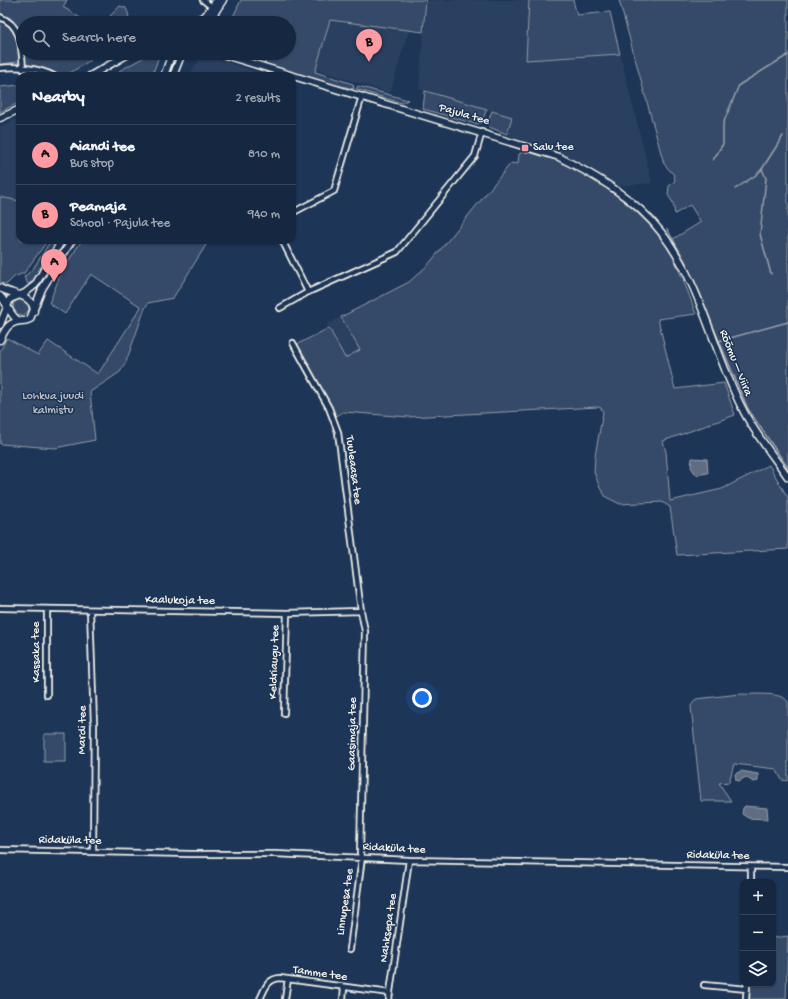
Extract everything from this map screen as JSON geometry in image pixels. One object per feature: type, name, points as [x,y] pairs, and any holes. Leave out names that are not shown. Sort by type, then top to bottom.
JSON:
[{"type":"street","points":[[203,0],[212,6]]},
{"type":"street","points":[[205,16],[217,0]]},
{"type":"street","points":[[213,16],[223,0]]},
{"type":"street","points":[[0,17],[10,22],[16,29]]},
{"type":"street","points":[[22,60],[23,69]]},
{"type":"street","points":[[97,72],[118,60]]},
{"type":"street","points":[[165,72],[170,60]]},
{"type":"street","points":[[175,72],[179,60]]},
{"type":"street","name":"Pajula tee","points":[[241,60],[282,72]]},
{"type":"street","points":[[0,68],[13,67],[44,72]]},
{"type":"street","name":"Pajula tee","points":[[296,76],[559,156],[593,174],[621,193],[640,209],[660,230],[674,250]]},
{"type":"street","points":[[296,211],[334,191],[362,96]]},
{"type":"street","points":[[0,118],[16,111]]},
{"type":"street","points":[[280,308],[308,292],[397,252],[475,156],[482,132]]},
{"type":"street","points":[[0,325],[10,299],[25,293],[35,285],[60,244]]},
{"type":"street","points":[[0,340],[12,322],[30,319],[42,289],[70,244]]},
{"type":"street","points":[[284,244],[308,292]]},
{"type":"street","name":"Rõõmu — Viira","points":[[674,250],[699,304],[742,409],[788,477]]},
{"type":"street","points":[[0,288],[30,300],[34,312]]},
{"type":"street","points":[[0,296],[15,318],[22,321]]},
{"type":"street","name":"Tuuleaasa tee","points":[[293,343],[331,413],[338,432],[360,611]]},
{"type":"street","name":"Kaalukoja tee","points":[[0,608],[287,613],[360,611]]},
{"type":"street","name":"Kassaka tee","points":[[47,609],[47,696]]},
{"type":"street","name":"Mardi tee","points":[[90,610],[94,724],[93,851]]},
{"type":"street","name":"Gaasimaja tee","points":[[360,611],[365,631],[360,853],[362,857]]},
{"type":"street","name":"Keldriaugu tee","points":[[284,713],[287,613]]},
{"type":"street","name":"Ridaküla tee","points":[[0,850],[362,857],[409,860],[788,866]]},
{"type":"street","name":"Linnupesa tee","points":[[350,949],[362,857]]},
{"type":"street","name":"Nahksepa tee","points":[[389,999],[409,860]]},
{"type":"street","points":[[751,866],[751,879]]},
{"type":"street","name":"Tamme tee","points":[[260,999],[267,983],[272,979],[288,979],[344,988],[390,993]]},
{"type":"street","points":[[285,999],[288,979]]},
{"type":"street","points":[[704,985],[740,986]]},
{"type":"street","points":[[746,999],[747,987]]},
{"type":"street","points":[[343,999],[344,988]]},
{"type":"shaded area","points":[[426,0],[529,0],[526,59],[620,54],[652,183],[618,186],[580,162],[547,148],[509,136],[507,134],[511,117],[419,89]]},
{"type":"shaded area","points":[[330,20],[409,30],[390,93],[315,69]]},
{"type":"shaded area","points":[[199,60],[221,60],[256,72],[192,72]]},
{"type":"shaded area","points":[[16,120],[16,200],[0,197],[0,126]]},
{"type":"shaded area","points":[[341,317],[361,350],[345,358],[327,324]]},
{"type":"shaded area","points":[[692,458],[707,459],[708,473],[696,475],[691,467]]},
{"type":"shaded area","points":[[741,771],[758,774],[758,781],[753,782],[746,777],[739,781],[736,780],[735,774]]},
{"type":"shaded area","points":[[745,806],[767,808],[768,819],[748,818],[742,814]]},
{"type":"green space","points":[[0,0],[67,0],[63,7],[77,16],[16,16],[16,60],[91,60],[71,72],[22,72],[21,66],[17,62],[0,64]]},
{"type":"green space","points":[[241,0],[426,0],[423,32],[330,20],[315,72],[353,84],[354,89],[253,60],[296,60],[296,16],[233,16]]},
{"type":"green space","points":[[529,0],[573,0],[577,15],[610,12],[620,54],[526,60]]},
{"type":"green space","points":[[619,0],[788,0],[788,468],[748,409],[686,263],[673,239],[701,222],[690,205],[675,214],[673,203],[668,195],[669,186],[675,181],[674,175],[664,164]]},
{"type":"green space","points":[[120,6],[126,8],[129,16],[110,16]]},
{"type":"green space","points":[[139,60],[158,60],[153,72],[119,71]]},
{"type":"green space","points":[[16,85],[16,104],[0,112],[0,87]]},
{"type":"green space","points":[[358,86],[408,100],[401,103],[356,89]]},
{"type":"green space","points":[[425,91],[487,109],[481,123],[475,124],[423,109]]},
{"type":"green space","points":[[492,111],[512,117],[507,134],[489,127],[488,122]]},
{"type":"green space","points":[[523,152],[540,155],[576,169],[611,192],[642,218],[668,247],[683,280],[696,314],[658,319],[675,389],[724,383],[735,415],[663,441],[666,452],[670,501],[722,489],[769,465],[788,498],[788,549],[677,555],[670,507],[662,502],[620,504],[606,497],[600,488],[594,472],[595,456],[603,412],[601,408],[598,407],[409,417],[343,412],[333,418],[294,346],[329,328],[345,358],[360,350],[341,317],[409,282],[428,265],[511,163],[518,164],[519,154]]},
{"type":"green space","points":[[0,197],[16,200],[16,244],[45,244],[24,273],[14,277],[7,284],[0,283]]},
{"type":"green space","points":[[49,244],[56,244],[32,282],[28,284],[24,277],[33,269]]},
{"type":"green space","name":"Lohkva juudi kalmistu","points":[[79,244],[207,244],[173,298],[148,303],[126,362],[120,372],[90,392],[95,440],[55,448],[0,444],[0,351],[7,338],[38,355],[48,341],[98,374],[141,307],[91,274],[65,314],[49,303],[62,271]]},
{"type":"green space","points":[[18,299],[24,299],[29,304],[27,313],[24,315],[18,315],[13,310],[13,304]]},
{"type":"green space","points":[[740,694],[766,694],[780,696],[788,702],[788,781],[782,780],[776,769],[734,764],[729,782],[719,783],[731,801],[701,801],[691,706],[696,699]]},
{"type":"green space","points":[[44,734],[66,734],[66,762],[44,762]]},
{"type":"green space","points":[[788,936],[786,999],[747,999],[747,987],[776,987],[776,938]]},
{"type":"waterway","points":[[713,160],[723,144],[723,124],[739,85],[788,55]]},
{"type":"waterway","points":[[771,274],[760,234],[766,178],[762,169],[783,136]]},
{"type":"waterway","points":[[735,189],[756,175],[762,169]]},
{"type":"waterway","points":[[667,229],[686,263],[748,409],[788,468]]},
{"type":"waterway","points":[[719,341],[788,322]]},
{"type":"place","name":"Peamaja","points":[[369,62]]},
{"type":"place","name":"Salu tee","points":[[525,148]]},
{"type":"place","name":"Aiandi tee","points":[[54,282]]}]
